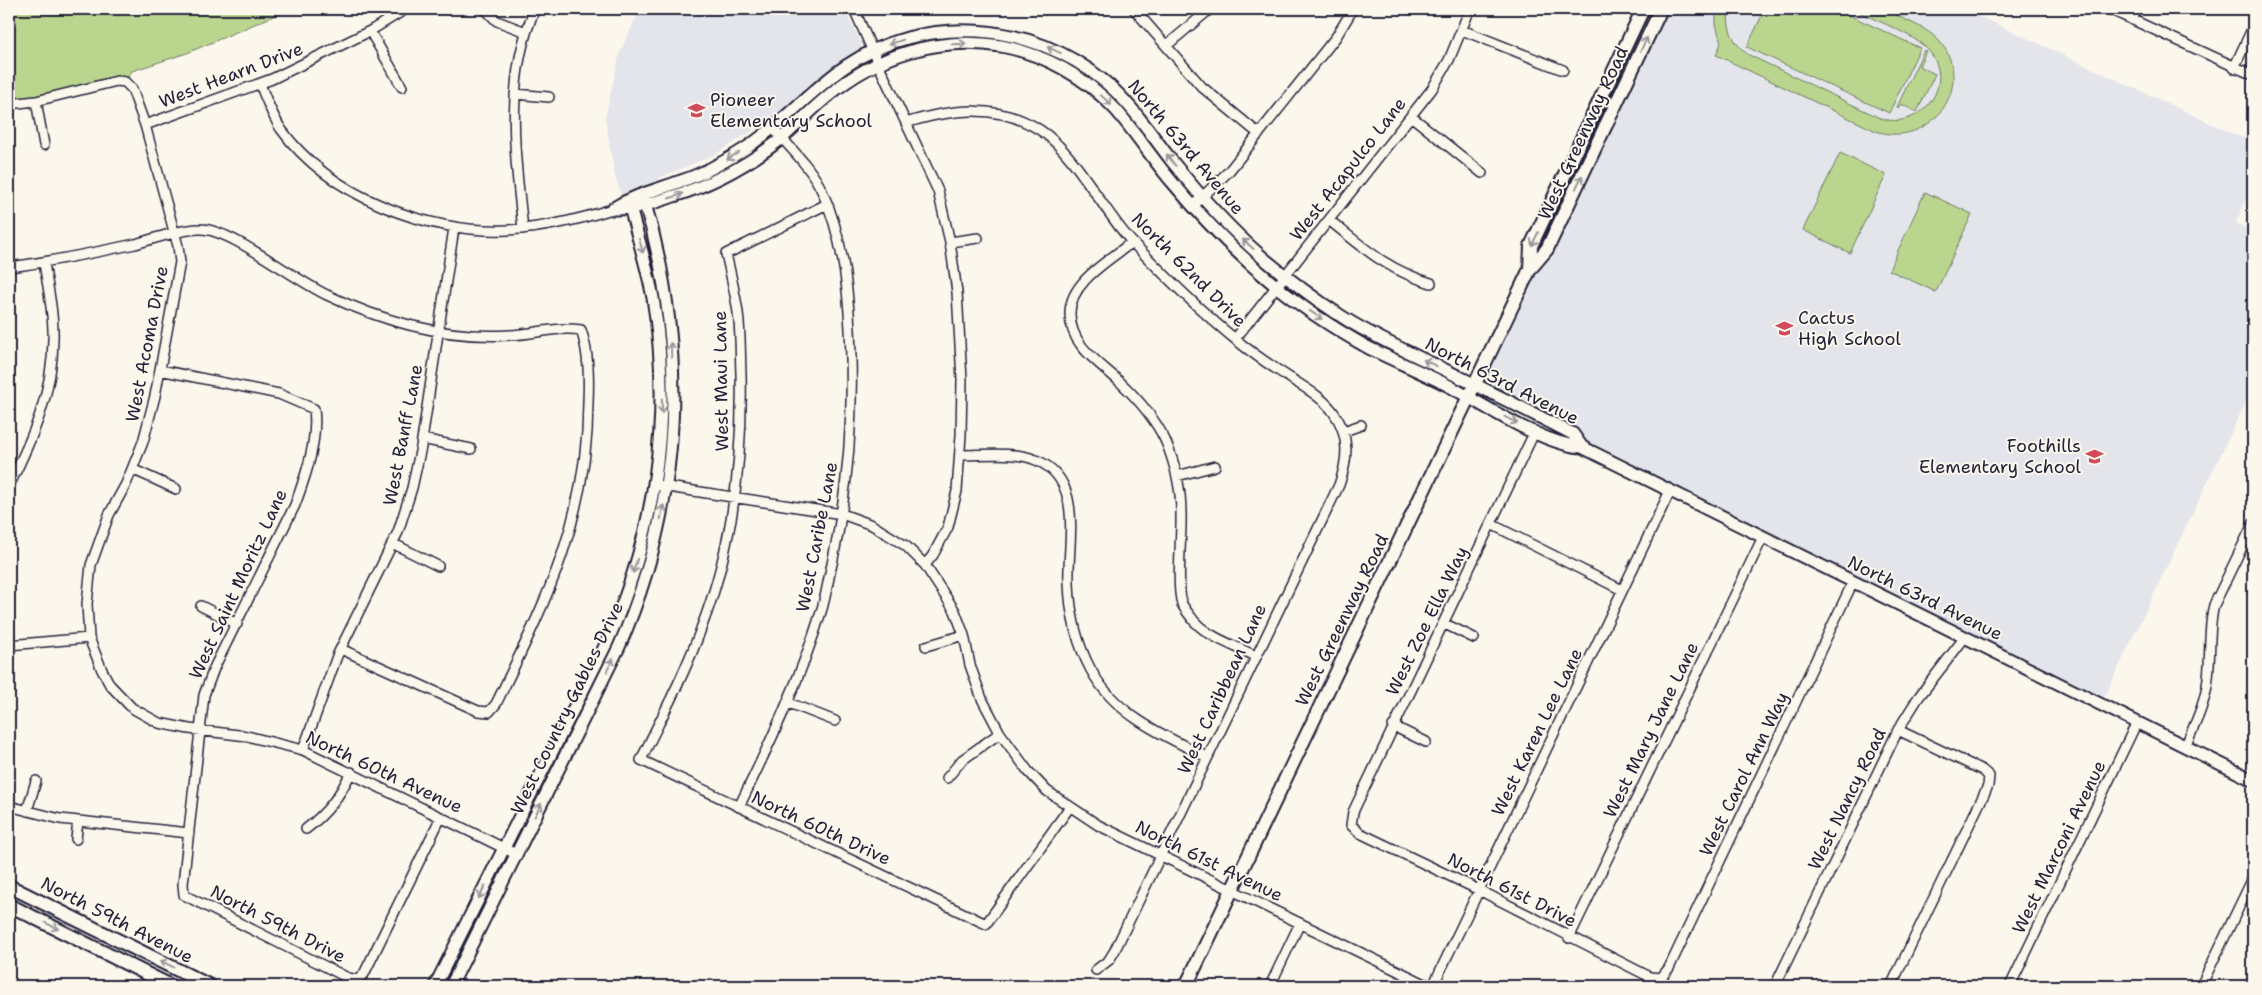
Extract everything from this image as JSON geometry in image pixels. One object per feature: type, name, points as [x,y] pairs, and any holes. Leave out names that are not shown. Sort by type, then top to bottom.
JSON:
[{"type":"main road","name":"West Greenway Road","points":[[1530,269],[1531,246],[1643,9]]},
{"type":"main road","name":"West Greenway Road","points":[[1186,986],[1474,384],[1530,269],[1548,249],[1661,9]]},
{"type":"main road","points":[[1615,68],[1627,80]]},
{"type":"main road","name":"North 59th Avenue","points":[[9,886],[210,986]]},
{"type":"main road","name":"North 59th Avenue","points":[[9,905],[171,986]]},
{"type":"street","name":"West Hearn Drive","points":[[146,125],[260,84],[370,31],[406,9]]},
{"type":"street","points":[[485,9],[497,21],[526,32]]},
{"type":"street","points":[[523,228],[514,153],[515,94],[517,71],[526,32],[535,9]]},
{"type":"street","points":[[854,9],[938,191],[950,242],[957,292],[961,343],[960,455],[954,508],[941,541],[925,565]]},
{"type":"street","points":[[1134,9],[1202,88],[1259,134]]},
{"type":"street","points":[[1166,46],[1210,9]]},
{"type":"street","points":[[1192,206],[1229,171],[1336,37],[1353,9]]},
{"type":"street","name":"West Acapulco Lane","points":[[1235,339],[1411,116],[1442,73],[1470,9]]},
{"type":"street","points":[[2109,9],[2234,68],[2253,75]]},
{"type":"street","points":[[2132,20],[2137,9]]},
{"type":"street","points":[[2234,68],[2253,27]]},
{"type":"street","name":"North 63rd Avenue","points":[[630,204],[642,194],[704,172],[742,150],[773,128],[831,77],[852,62],[874,50],[924,34],[962,30],[1005,34],[1052,49],[1092,72],[1115,90],[1202,197],[1237,234],[1321,303],[1357,326],[1573,434],[1582,447]]},
{"type":"street","points":[[1462,30],[1563,70]]},
{"type":"street","points":[[370,31],[402,87]]},
{"type":"street","name":"North 63rd Avenue","points":[[260,84],[280,127],[295,145],[319,167],[359,194],[397,212],[454,228],[508,230],[564,223],[630,204],[645,206],[694,189],[733,171],[782,138],[839,88],[878,63],[922,48],[968,43],[1017,50],[1047,60],[1082,81],[1109,103],[1209,225],[1276,286],[1324,320],[1362,343],[1535,431],[1567,446],[1582,447],[2253,780]]},
{"type":"street","points":[[831,77],[839,88]]},
{"type":"street","name":"West Acoma Drive","points":[[36,101],[117,81],[125,82],[132,89],[146,125],[178,246],[179,274],[160,370],[143,442],[109,515],[91,565],[87,604],[89,638]]},
{"type":"street","points":[[515,94],[549,97]]},
{"type":"street","points":[[9,104],[36,101],[44,145]]},
{"type":"street","name":"North 62nd Drive","points":[[906,123],[937,113],[982,110],[1012,116],[1041,130],[1066,154],[1132,242],[1235,339],[1317,396],[1334,412],[1344,431]]},
{"type":"street","points":[[1411,116],[1482,173]]},
{"type":"street","name":"West Caribe Lane","points":[[739,807],[788,703],[822,610],[842,514],[850,453],[852,402],[851,327],[841,258],[827,204],[812,172],[773,128]]},
{"type":"street","name":"West Country Gables Drive","points":[[450,986],[629,624],[651,560],[667,487],[674,408],[669,318],[662,273],[642,194]]},
{"type":"street","name":"West Country Gables Drive","points":[[435,986],[616,620],[642,544],[655,485],[662,410],[659,350],[649,278],[630,204]]},
{"type":"street","name":"West Maui Lane","points":[[641,760],[692,654],[703,625],[723,562],[736,498],[742,423],[738,308],[726,254],[827,204]]},
{"type":"street","points":[[1329,220],[1384,264],[1407,276],[1431,283]]},
{"type":"street","points":[[9,267],[44,263],[200,228],[214,230],[328,296],[404,324],[438,331],[509,335],[568,328],[582,330],[586,342],[588,414],[581,486],[574,516],[551,588],[496,704],[489,712],[478,711],[341,649]]},
{"type":"street","name":"West Banff Lane","points":[[303,750],[341,649],[398,532],[412,488],[422,439],[454,228]]},
{"type":"street","points":[[950,242],[978,238]]},
{"type":"street","points":[[1132,242],[1080,286],[1071,303],[1070,319],[1072,330],[1082,347],[1121,383],[1158,427],[1177,476],[1182,511],[1182,603],[1197,624],[1211,634],[1255,656]]},
{"type":"street","points":[[9,486],[34,432],[48,383],[53,330],[44,263]]},
{"type":"street","name":"West Saint Moritz Lane","points":[[160,370],[279,394],[314,409],[316,421],[305,478],[295,505],[210,678],[204,695],[183,884],[184,895]]},
{"type":"street","points":[[1344,431],[1362,425]]},
{"type":"street","name":"West Caribbean Lane","points":[[1096,970],[1109,960],[1114,952],[1341,478],[1347,448],[1344,431]]},
{"type":"street","name":"West Zoe Ella Way","points":[[1351,825],[1353,812],[1393,726],[1535,431]]},
{"type":"street","points":[[422,439],[471,449]]},
{"type":"street","points":[[960,455],[1008,456],[1034,459],[1045,464],[1065,486],[1070,502],[1069,584],[1075,629],[1091,671],[1117,705],[1136,720],[1158,733],[1208,757]]},
{"type":"street","points":[[1177,476],[1215,466]]},
{"type":"street","points":[[132,469],[176,489]]},
{"type":"street","name":"North 61st Avenue","points":[[655,485],[842,514],[872,525],[892,536],[906,546],[925,565],[955,611],[964,635],[970,665],[982,699],[1000,733],[1028,771],[1048,791],[1069,808],[1098,825],[1429,986]]},
{"type":"street","name":"West Karen Lee Lane","points":[[1433,986],[1670,491]]},
{"type":"street","points":[[1491,524],[1622,590]]},
{"type":"street","points":[[2185,746],[2205,697],[2208,678],[2211,615],[2214,605],[2253,524]]},
{"type":"street","name":"West Mary Jane Lane","points":[[1569,938],[1763,537]]},
{"type":"street","points":[[392,543],[438,566]]},
{"type":"street","name":"West Carol Ann Way","points":[[1661,978],[1669,968],[1854,582]]},
{"type":"street","points":[[201,606],[237,624]]},
{"type":"street","points":[[1443,623],[1474,638]]},
{"type":"street","points":[[926,646],[964,635]]},
{"type":"street","name":"West Nancy Road","points":[[1775,986],[1898,730],[1918,698],[1965,637]]},
{"type":"street","points":[[9,645],[89,638]]},
{"type":"street","name":"North 60th Avenue","points":[[89,638],[94,653],[110,685],[132,708],[159,723],[247,736],[303,750],[516,854]]},
{"type":"street","points":[[788,703],[835,721]]},
{"type":"street","name":"West Marconi Avenue","points":[[2010,986],[2137,722]]},
{"type":"street","points":[[1393,726],[1426,742]]},
{"type":"street","points":[[1891,986],[1988,786],[1989,776],[1982,770],[1898,730]]},
{"type":"street","points":[[947,778],[962,760],[1000,733]]},
{"type":"street","name":"North 60th Drive","points":[[641,760],[986,924],[1069,808]]},
{"type":"street","points":[[306,829],[328,811],[351,772]]},
{"type":"street","points":[[27,811],[36,781]]},
{"type":"street","points":[[9,806],[78,821],[189,833]]},
{"type":"street","name":"North 59th Drive","points":[[184,895],[348,978],[358,980],[364,974],[441,817]]},
{"type":"street","points":[[76,839],[78,821]]},
{"type":"street","name":"North 61st Drive","points":[[1351,825],[1360,833],[1479,890],[1650,978],[1661,978]]},
{"type":"street","points":[[2201,986],[2253,878]]},
{"type":"street","points":[[1270,986],[1300,922]]},
{"type":"shaded area","name":"Pioneer Elementary School","points":[[640,9],[844,9],[861,42],[861,49],[823,76],[761,129],[755,129],[716,154],[661,177],[656,183],[639,187],[622,197],[615,177],[605,118],[620,52]]},
{"type":"shaded area","name":"Cactus High School","points":[[1653,9],[1964,9],[2253,143],[2253,183],[2236,223],[2253,232],[2253,387],[2101,704],[1471,391]]},
{"type":"green space","points":[[1874,8],[1887,11],[1925,30],[1941,43],[1950,60],[1953,78],[1950,95],[1941,111],[1929,123],[1913,131],[1895,134],[1876,131],[1716,55],[1721,43],[1716,24],[1716,9],[1729,9],[1728,16],[1732,35],[1743,51],[1749,55],[1880,118],[1895,121],[1908,118],[1920,112],[1930,102],[1936,91],[1939,78],[1937,64],[1923,45],[1893,27],[1851,9]]},
{"type":"green space","points":[[9,9],[290,9],[187,53],[132,71],[125,82],[9,104]]},
{"type":"green space","points":[[1765,9],[1836,9],[1920,48],[1889,113],[1747,47]]},
{"type":"green space","points":[[1924,50],[1926,51],[1919,66],[1935,74],[1917,112],[1901,104],[1898,108],[1897,107]]},
{"type":"green space","points":[[1840,153],[1886,175],[1850,253],[1803,230]]},
{"type":"green space","points":[[1925,192],[1972,214],[1936,292],[1889,270]]},
{"type":"place","name":"Pioneer Elementary School","points":[[696,110]]},
{"type":"place","name":"Cactus High School","points":[[1784,328]]},
{"type":"place","name":"Foothills Elementary School","points":[[2095,456]]}]
